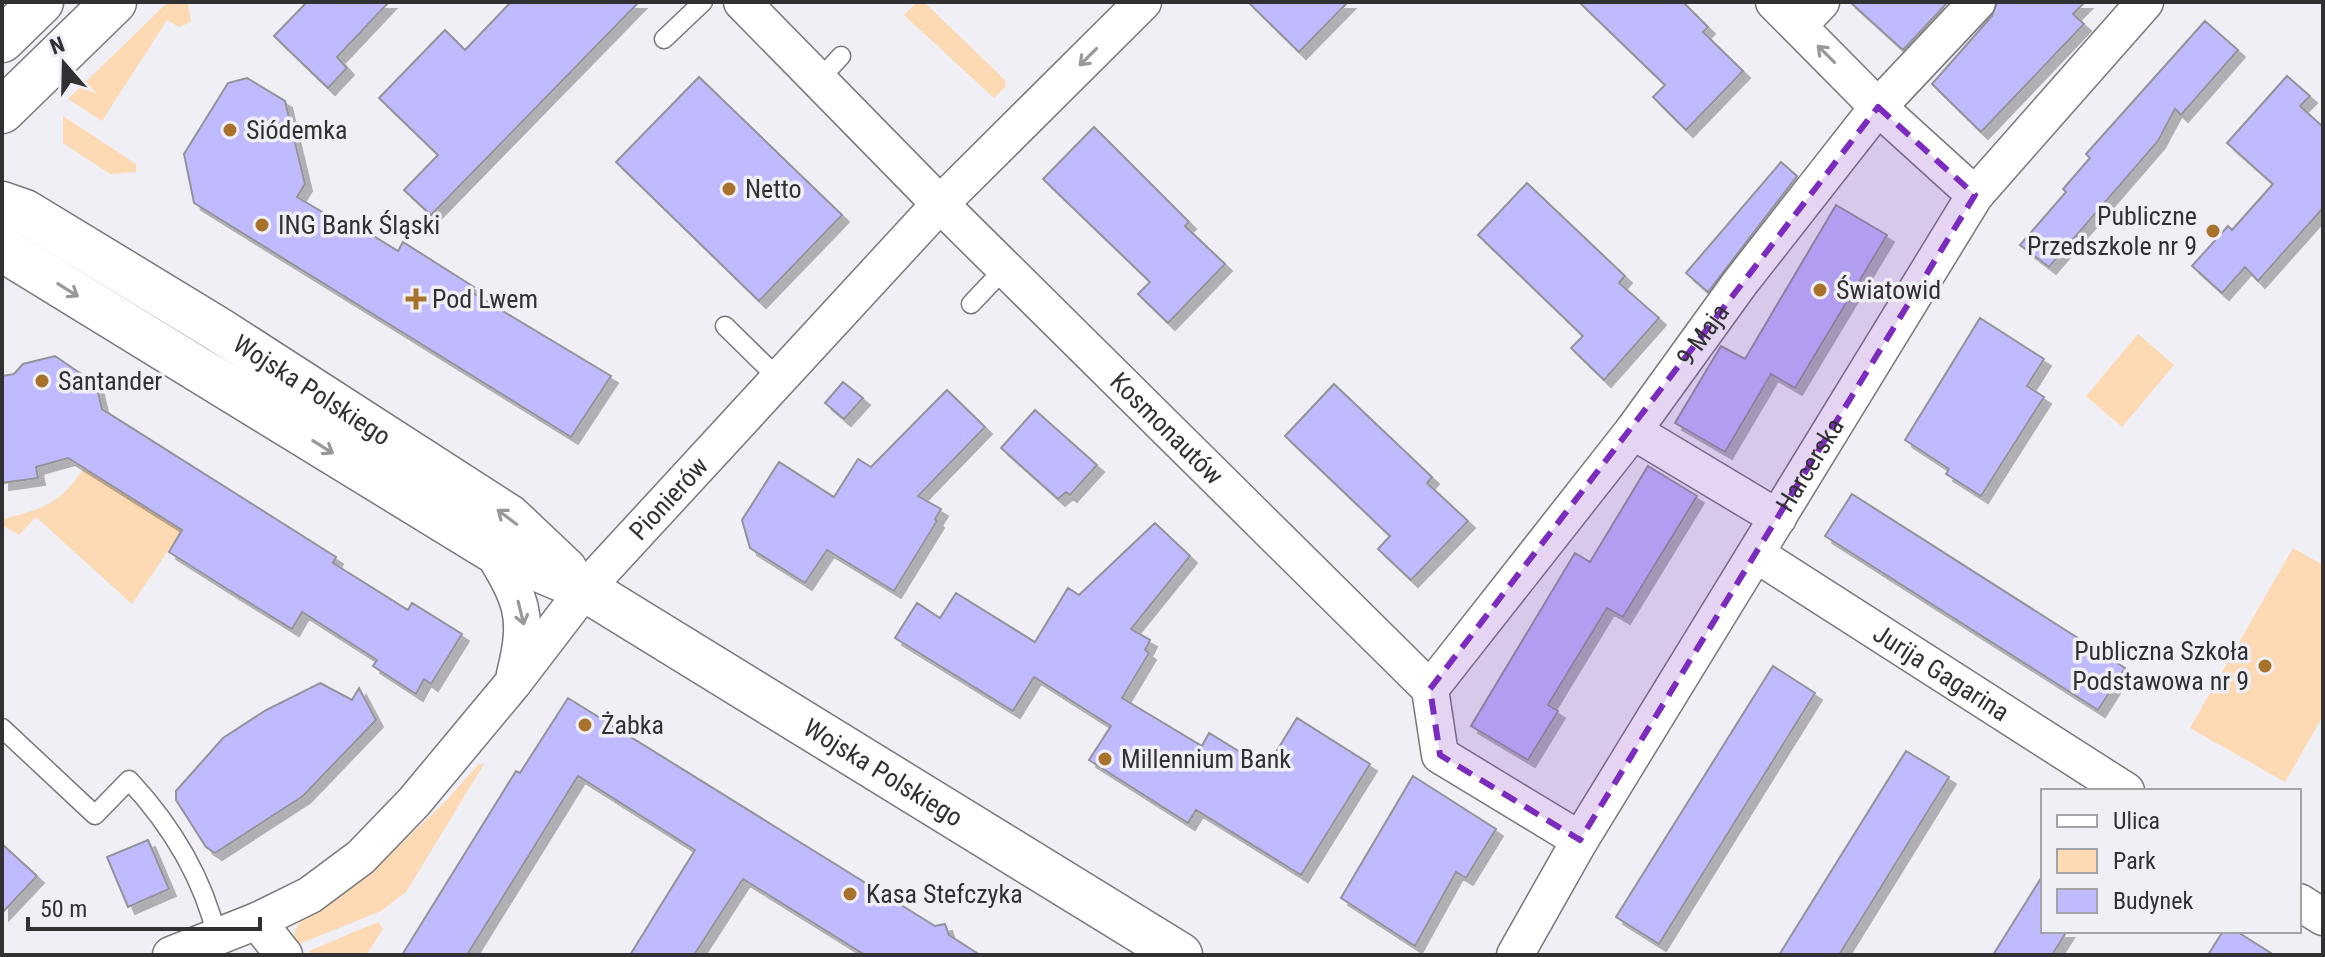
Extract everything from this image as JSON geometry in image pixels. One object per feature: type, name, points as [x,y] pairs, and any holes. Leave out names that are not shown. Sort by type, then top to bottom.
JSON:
[{"type":"street","points":[[2,40],[41,2]]},
{"type":"street","points":[[2,111],[114,2]]},
{"type":"street","name":"Kosmonautów","points":[[742,2],[830,68],[940,204],[1430,689]]},
{"type":"street","name":"Pionierów","points":[[171,955],[257,921],[310,895],[361,857],[414,802],[513,683],[585,589],[940,204],[1143,2]]},
{"type":"street","name":"9 Maja","points":[[1430,689],[1633,431],[1740,283],[1878,107],[1977,2]]},
{"type":"street","name":"Harcerska","points":[[1515,955],[1580,840],[1975,195],[2145,2]]},
{"type":"street","points":[[1798,10],[1878,107],[1975,195]]},
{"type":"street","name":"Wojska Polskiego","points":[[10,199],[509,517],[585,589]]},
{"type":"street","name":"Wojska Polskiego","points":[[2,249],[491,549],[585,589],[1180,955]]},
{"type":"street","points":[[1633,431],[1778,518]]},
{"type":"street","name":"Wojska Polskiego","points":[[491,549],[511,584],[524,618],[524,638],[513,683]]},
{"type":"street","name":"Jurija Gagarina","points":[[1756,554],[2123,789]]},
{"type":"street","points":[[1430,689],[1440,755],[1580,840]]},
{"type":"street","points":[[2301,903],[2323,917]]},
{"type":"street","points":[[257,921],[284,955]]},
{"type":"lane","points":[[664,39],[703,2]]},
{"type":"lane","points":[[971,304],[1006,267]]},
{"type":"lane","points":[[725,326],[779,379]]},
{"type":"lane","points":[[2,728],[95,815],[129,780],[149,802],[197,876],[217,937]]},
{"type":"highlighted area","points":[[1878,107],[1975,195],[1580,840],[1440,755],[1430,689]]},
{"type":"green space","points":[[168,2],[188,2],[191,22],[179,27],[167,20],[102,121],[68,99]]},
{"type":"green space","points":[[917,2],[924,2],[1005,80],[1006,86],[994,98],[904,15]]},
{"type":"green space","points":[[63,116],[136,164],[136,172],[110,174],[63,143]]},
{"type":"green space","points":[[2138,334],[2174,365],[2122,427],[2086,396]]},
{"type":"green space","points":[[84,468],[182,530],[132,604],[36,517],[19,535],[2,525],[2,519],[40,508],[59,497]]},
{"type":"green space","name":"Publiczna Szkoła Podstawowa nr 9","points":[[2293,548],[2323,565],[2323,716],[2285,782],[2190,728]]},
{"type":"green space","points":[[479,764],[484,764],[406,892],[381,911],[294,946],[295,930],[306,914],[395,849],[443,804]]},
{"type":"green space","points":[[378,922],[383,929],[366,955],[313,955],[309,951]]},
{"type":"building","points":[[307,2],[389,2],[337,57],[347,68],[328,88],[274,36]]},
{"type":"building","points":[[511,2],[639,2],[431,215],[404,190],[438,155],[379,98],[445,30],[465,50]]},
{"type":"building","points":[[1248,2],[1348,2],[1299,52]]},
{"type":"building","points":[[1579,2],[1683,2],[1708,27],[1703,32],[1743,71],[1686,130],[1653,97],[1665,85]]},
{"type":"building","points":[[1850,2],[1948,2],[1903,50]]},
{"type":"building","points":[[1997,2],[2085,2],[2073,14],[2084,24],[1981,132],[1932,84],[1992,16]]},
{"type":"building","points":[[2205,21],[2238,50],[2181,115],[2175,109],[2158,141],[2049,267],[2020,245],[2066,192],[2063,189],[2090,158],[2086,154]]},
{"type":"building","points":[[2287,76],[2310,96],[2300,106],[2323,127],[2323,208],[2258,281],[2245,267],[2222,293],[2192,266],[2228,226],[2232,230],[2273,184],[2227,143]]},
{"type":"building","name":"Netto","points":[[699,77],[842,215],[759,301],[616,162]]},
{"type":"building","points":[[247,78],[285,101],[305,184],[297,197],[356,232],[359,227],[398,251],[403,242],[474,287],[471,292],[611,376],[571,437],[194,203],[184,154],[228,83]]},
{"type":"building","points":[[1094,127],[1189,222],[1185,226],[1225,264],[1168,323],[1138,294],[1150,282],[1043,179]]},
{"type":"building","points":[[1781,162],[1797,176],[1708,292],[1686,273]]},
{"type":"building","points":[[1527,183],[1625,276],[1619,283],[1659,318],[1604,380],[1571,348],[1583,336],[1478,235]]},
{"type":"building","name":"Światowid","points":[[1836,205],[1887,235],[1795,388],[1771,374],[1725,452],[1675,423],[1721,346],[1745,359]]},
{"type":"building","points":[[1980,318],[2044,359],[2027,386],[2044,397],[1981,496],[1946,474],[1949,469],[1905,440]]},
{"type":"building","points":[[55,356],[96,384],[102,409],[336,557],[333,563],[408,610],[412,603],[462,634],[431,684],[424,679],[416,694],[373,666],[377,660],[302,612],[292,629],[224,587],[169,552],[182,530],[68,458],[36,467],[38,478],[2,483],[2,376],[14,374],[23,364]]},
{"type":"building","points":[[843,382],[863,398],[844,419],[825,403]]},
{"type":"building","points":[[1334,384],[1432,477],[1427,483],[1468,521],[1411,580],[1378,549],[1390,536],[1285,436]]},
{"type":"building","points":[[947,390],[985,427],[918,496],[941,509],[935,519],[937,521],[894,591],[827,550],[805,583],[750,548],[742,520],[779,462],[834,497],[858,459],[871,467]]},
{"type":"building","points":[[1035,410],[1097,465],[1070,495],[1066,492],[1058,499],[1001,448]]},
{"type":"building","points":[[1648,466],[1697,496],[1623,617],[1607,608],[1548,705],[1558,711],[1528,760],[1471,726],[1575,553],[1590,562]]},
{"type":"building","points":[[1852,494],[2125,668],[2098,710],[1825,536]]},
{"type":"building","points":[[1155,523],[1190,556],[1131,629],[1150,640],[1145,650],[1149,653],[1122,698],[1202,746],[1209,733],[1266,768],[1297,718],[1370,764],[1301,875],[1196,810],[1188,823],[1089,760],[1111,726],[1034,677],[1013,711],[895,638],[917,603],[940,618],[956,593],[1035,642],[1068,588],[1079,595]]},
{"type":"building","points":[[1773,666],[1815,693],[1659,944],[1616,917]]},
{"type":"building","points":[[320,683],[352,700],[359,688],[376,720],[303,796],[215,853],[206,847],[176,800],[176,791],[223,738],[266,710]]},
{"type":"building","points":[[568,698],[935,926],[945,924],[949,935],[980,955],[865,955],[743,879],[694,955],[630,955],[695,850],[578,776],[467,955],[402,955],[516,771],[520,773]]},
{"type":"building","points":[[1906,751],[1949,777],[1839,955],[1779,955]]},
{"type":"building","points":[[1413,776],[1496,829],[1466,878],[1456,872],[1415,946],[1341,898]]},
{"type":"building","points":[[148,840],[169,889],[128,907],[107,857]]},
{"type":"building","points":[[2,844],[37,876],[2,913]]},
{"type":"building","points":[[2041,878],[2041,933],[2066,933],[2052,955],[1993,955]]},
{"type":"building","points":[[2222,933],[2239,933],[2274,955],[2208,955]]},
{"type":"place","name":"Siódemka","points":[[230,130]]},
{"type":"place","name":"Netto","points":[[729,189]]},
{"type":"place","name":"ING Bank Śląski","points":[[262,225]]},
{"type":"place","name":"Publiczne Przedszkole nr 9","points":[[2213,231]]},
{"type":"place","name":"Światowid","points":[[1820,290]]},
{"type":"place","name":"Pod Lwem","points":[[416,299]]},
{"type":"place","name":"Santander","points":[[42,381]]},
{"type":"place","name":"Publiczna Szkoła Podstawowa nr 9","points":[[2265,666]]},
{"type":"place","name":"Żabka","points":[[585,725]]},
{"type":"place","name":"Millennium Bank","points":[[1105,759]]},
{"type":"place","name":"Kasa Stefczyka","points":[[850,894]]}]
